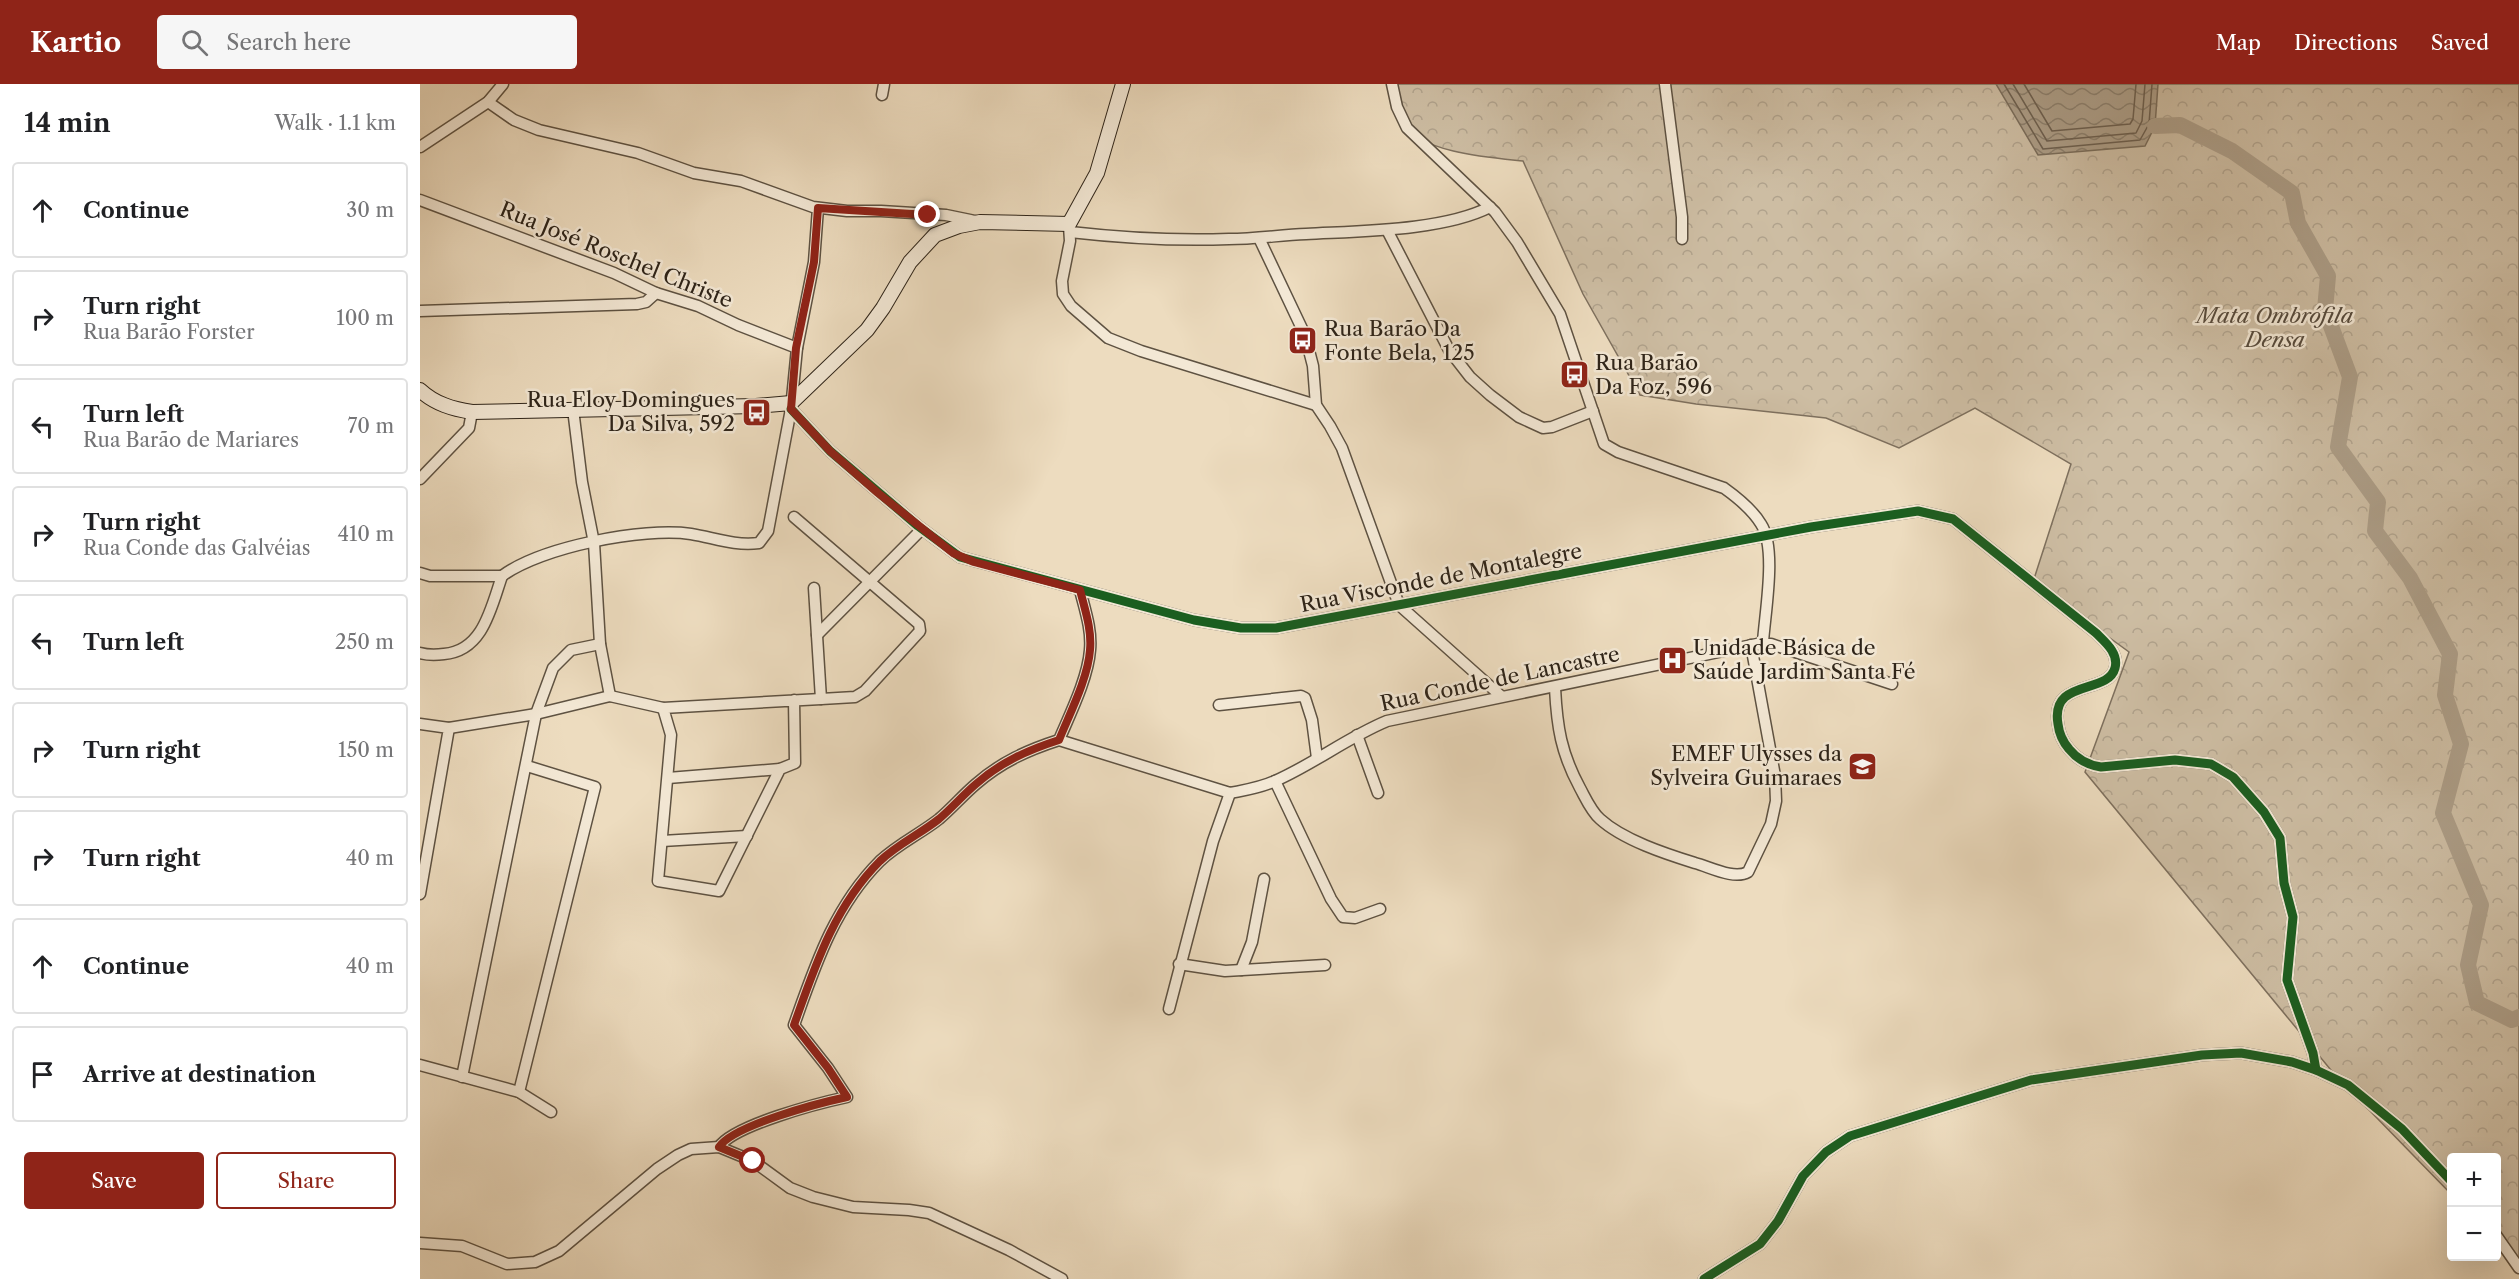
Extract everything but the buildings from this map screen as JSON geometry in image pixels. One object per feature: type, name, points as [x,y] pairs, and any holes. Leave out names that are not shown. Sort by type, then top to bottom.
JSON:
[{"type":"main road","points":[[420,390],[428,397],[452,409],[472,412],[791,406],[817,376],[867,330],[910,262],[928,240],[947,230],[980,222],[1070,228],[1097,173],[1123,84]]},
{"type":"street","points":[[420,147],[488,102],[503,84]]},
{"type":"street","points":[[1392,84],[1397,107],[1407,128],[1490,207],[1517,243],[1565,324],[1604,444],[1618,452],[1725,488],[1762,524],[1767,536],[1770,555],[1763,642],[1892,684]]},
{"type":"street","points":[[1665,84],[1682,217],[1682,239]]},
{"type":"street","points":[[488,102],[514,120],[539,130],[638,153],[694,173],[741,181],[818,208],[946,215],[980,222]]},
{"type":"street","name":"Rua José Roschel Christe","points":[[420,200],[605,269],[656,293],[698,306],[796,348]]},
{"type":"street","points":[[1316,405],[1142,351],[1108,338],[1071,306],[1063,294],[1062,282],[1068,258],[1070,228],[1163,239],[1259,238],[1387,230],[1461,217],[1490,207]]},
{"type":"street","points":[[420,573],[430,576],[502,576],[528,562],[634,534],[662,532],[691,534],[736,544],[759,543],[768,531],[791,406],[796,348],[814,262],[818,208]]},
{"type":"street","points":[[1387,230],[1436,327],[1459,364],[1473,380],[1519,417],[1534,426],[1548,428],[1593,411]]},
{"type":"street","points":[[1259,238],[1305,335],[1313,366],[1316,405],[1341,448],[1399,604],[1501,696]]},
{"type":"street","points":[[420,311],[637,304],[646,302],[656,293]]},
{"type":"street","name":"Rua Visconde de Montalegre","points":[[791,406],[830,451],[922,529],[960,557],[1194,620],[1256,629],[1276,628],[1905,512],[1918,511],[1943,515],[1965,527],[2096,633],[2115,657],[2115,670],[2097,683],[2078,689],[2063,699],[2057,712],[2059,732],[2069,750],[2093,766],[2108,767],[2175,760],[2211,764],[2233,777],[2264,812],[2280,838],[2286,892],[2293,917],[2287,980],[2313,1053],[2316,1070]]},
{"type":"street","points":[[573,409],[582,482],[594,543],[600,644],[610,696]]},
{"type":"street","points":[[420,479],[468,428],[472,412]]},
{"type":"street","points":[[420,724],[449,728],[536,714],[610,696],[663,708],[855,697],[865,691],[920,631],[919,624],[794,517]]},
{"type":"street","points":[[817,636],[922,529]]},
{"type":"street","points":[[420,653],[456,652],[469,646],[483,629],[502,576]]},
{"type":"street","points":[[814,588],[821,699]]},
{"type":"street","points":[[719,1147],[723,1140],[749,1127],[847,1097],[828,1068],[794,1025],[821,949],[832,926],[864,878],[895,849],[939,819],[977,783],[1005,762],[1026,751],[1059,740],[1085,672],[1090,651],[1089,625],[1080,590]]},
{"type":"street","name":"Rua Conde de Lancastre","points":[[1059,740],[1230,793],[1254,789],[1275,781],[1357,735],[1387,721],[1501,696],[1555,688],[1763,642]]},
{"type":"street","points":[[462,1077],[536,714],[553,668],[571,650],[600,644]]},
{"type":"street","points":[[1555,688],[1558,731],[1562,750],[1576,780],[1599,818],[1617,831],[1654,848],[1725,872],[1743,874],[1748,872],[1765,839],[1776,801],[1774,776],[1751,645]]},
{"type":"street","points":[[1219,705],[1301,696],[1305,698],[1312,720],[1317,758]]},
{"type":"street","points":[[668,778],[780,769],[795,763],[794,700]]},
{"type":"street","points":[[663,708],[672,735],[658,880],[719,891],[780,769]]},
{"type":"street","points":[[420,894],[449,728]]},
{"type":"street","points":[[1357,735],[1378,794]]},
{"type":"street","points":[[519,1092],[595,787],[527,766]]},
{"type":"street","points":[[1275,781],[1331,899],[1342,917],[1355,918],[1380,909]]},
{"type":"street","points":[[1169,1009],[1213,841],[1230,793]]},
{"type":"street","points":[[662,841],[747,836]]},
{"type":"street","points":[[1241,970],[1252,942],[1264,879]]},
{"type":"street","points":[[1179,964],[1203,969],[1241,970],[1325,965]]},
{"type":"street","points":[[1704,1279],[1760,1244],[1778,1221],[1803,1176],[1815,1162],[1837,1144],[1865,1130],[2031,1080],[2202,1055],[2221,1053],[2264,1056],[2316,1070],[2348,1085],[2402,1129],[2447,1178]]},
{"type":"street","points":[[420,1065],[519,1092],[552,1112]]},
{"type":"street","points":[[420,1243],[462,1246],[507,1264],[542,1260],[559,1251],[657,1169],[678,1155],[691,1149],[719,1147],[748,1158],[790,1188],[813,1197],[853,1207],[909,1209],[929,1214],[1009,1251],[1062,1279]]},
{"type":"street","points":[[2501,1242],[2519,1268]]},
{"type":"green space","name":"Mata Ombrófila Densa","points":[[1396,84],[2519,84],[2519,1262],[2501,1244],[2501,1153],[2447,1153],[2447,1190],[2335,1075],[2085,772],[2129,652],[2033,582],[2071,464],[1975,408],[1899,448],[1826,418],[1696,404],[1640,395],[1583,294],[1523,161],[1459,152],[1426,142],[1406,125]]},
{"type":"water","points":[[1996,84],[2158,84],[2155,126],[2145,146],[2038,155]]},
{"type":"waterway","points":[[2155,126],[2180,125],[2232,151],[2292,193],[2298,223],[2328,276],[2325,310],[2350,377],[2338,447],[2378,502],[2375,531],[2410,578],[2450,654],[2445,695],[2461,744],[2443,813],[2481,905],[2468,965],[2477,1003],[2512,1020],[2519,1017]]},
{"type":"cycle path","points":[[791,409],[830,451],[918,526],[960,557],[1194,620],[1241,628],[1276,628],[1811,527],[1918,511],[1953,519],[2096,633],[2113,653],[2116,663],[2110,676],[2102,682],[2071,693],[2058,709],[2060,734],[2072,753],[2083,761],[2101,767],[2175,760],[2211,764],[2233,777],[2264,812],[2280,838],[2284,883],[2293,917],[2287,980],[2313,1053],[2316,1070]]},
{"type":"cycle path","points":[[1704,1279],[1760,1244],[1778,1221],[1803,1176],[1826,1152],[1850,1136],[2031,1080],[2202,1055],[2241,1053],[2292,1062],[2348,1085],[2402,1129],[2447,1177]]},
{"type":"place","name":"Rua Barão Da Fonte Bela, 125","points":[[1303,341]]},
{"type":"place","name":"Rua Barão Da Foz, 596","points":[[1574,375]]},
{"type":"place","name":"Rua Eloy Domingues Da Silva, 592","points":[[756,412]]},
{"type":"place","name":"Unidade Básica de Saúde Jardim Santa Fé","points":[[1672,660]]},
{"type":"place","name":"EMEF Ulysses da Sylveira Guimaraes","points":[[1863,766]]},
{"type":"route","points":[[753,1161],[719,1147],[723,1140],[749,1127],[847,1097],[828,1068],[794,1025],[821,949],[846,902],[881,860],[939,819],[977,783],[1005,762],[1026,751],[1059,740],[1085,672],[1090,651],[1089,625],[1080,590],[974,562],[953,553],[830,451],[791,409],[796,348],[814,262],[818,208],[928,215]]}]
